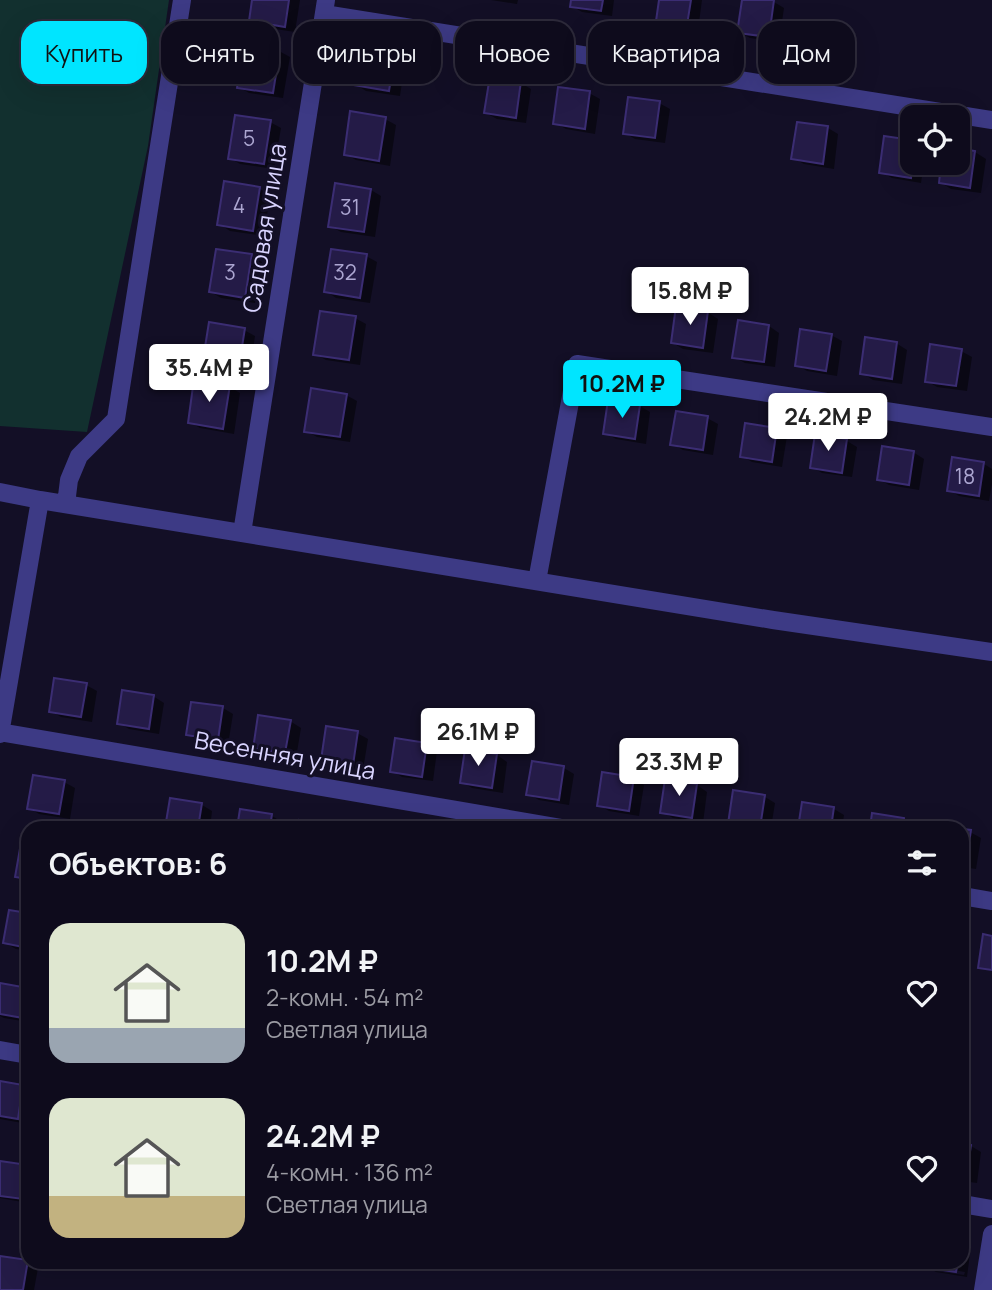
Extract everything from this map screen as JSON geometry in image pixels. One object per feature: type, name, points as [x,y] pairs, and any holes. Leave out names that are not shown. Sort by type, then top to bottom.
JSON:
[{"type":"street","points":[[65,504],[69,480],[79,456],[116,419],[182,0]]},
{"type":"street","name":"Садовая улица","points":[[242,533],[325,7],[992,120]]},
{"type":"street","points":[[537,581],[577,364],[992,427]]},
{"type":"street","points":[[0,492],[773,620],[992,652]]},
{"type":"street","name":"Весенняя улица","points":[[40,500],[0,733],[521,821]]},
{"type":"street","points":[[969,897],[992,901]]},
{"type":"street","points":[[0,1050],[21,1054]]},
{"type":"street","points":[[969,1205],[992,1209]]},
{"type":"street","points":[[983,1290],[992,1234]]},
{"type":"green space","points":[[0,0],[169,0],[166,21],[161,21],[161,56],[148,146],[87,432],[0,426]]},
{"type":"building","points":[[252,0],[289,0],[285,27],[279,26],[279,21],[249,21]]},
{"type":"building","points":[[571,0],[603,0],[601,11],[570,7]]},
{"type":"building","points":[[659,0],[691,0],[688,21],[656,21]]},
{"type":"building","points":[[742,0],[774,0],[771,21],[758,21],[758,36],[744,34],[744,21],[739,21]]},
{"type":"building","points":[[238,84],[274,84],[273,93],[237,88]]},
{"type":"building","points":[[353,84],[390,84],[389,91]]},
{"type":"building","points":[[489,84],[521,84],[516,118],[484,113]]},
{"type":"building","points":[[558,87],[590,91],[585,129],[553,124]]},
{"type":"building","points":[[628,97],[660,101],[655,138],[623,134]]},
{"type":"building","points":[[350,111],[386,117],[379,161],[344,155]]},
{"type":"building","points":[[235,115],[271,120],[264,164],[228,159]]},
{"type":"building","points":[[797,122],[828,126],[823,164],[791,159]]},
{"type":"building","points":[[884,136],[900,138],[900,175],[911,175],[911,178],[879,173]]},
{"type":"building","points":[[970,150],[975,151],[970,188],[939,183],[940,175],[970,175]]},
{"type":"building","points":[[224,181],[260,187],[253,231],[217,225]]},
{"type":"building","points":[[335,183],[371,189],[364,232],[328,227]]},
{"type":"building","points":[[216,249],[252,254],[245,298],[209,292]]},
{"type":"building","points":[[331,249],[367,254],[360,298],[324,292]]},
{"type":"building","points":[[676,306],[708,311],[703,348],[671,343]]},
{"type":"building","points":[[320,311],[356,316],[349,360],[313,355]]},
{"type":"building","points":[[738,320],[769,325],[764,362],[732,358]]},
{"type":"building","points":[[209,322],[245,328],[238,372],[202,366]]},
{"type":"building","points":[[800,329],[832,334],[826,371],[795,366]]},
{"type":"building","points":[[865,337],[897,342],[892,379],[860,374]]},
{"type":"building","points":[[930,344],[962,349],[956,386],[925,382]]},
{"type":"building","points":[[194,379],[230,385],[223,429],[188,423]]},
{"type":"building","points":[[311,388],[347,394],[340,437],[304,432]]},
{"type":"building","points":[[608,400],[640,405],[635,439],[603,434]]},
{"type":"building","points":[[676,411],[708,416],[703,450],[670,445]]},
{"type":"building","points":[[745,423],[777,428],[772,462],[740,457]]},
{"type":"building","points":[[815,434],[847,439],[842,473],[810,468]]},
{"type":"building","points":[[882,446],[914,451],[909,485],[877,480]]},
{"type":"building","points":[[952,457],[984,462],[979,496],[947,491]]},
{"type":"building","points":[[54,678],[87,683],[81,717],[49,712]]},
{"type":"building","points":[[122,690],[154,695],[149,729],[117,724]]},
{"type":"building","points":[[191,702],[223,706],[218,740],[186,735]]},
{"type":"building","points":[[258,715],[291,720],[285,753],[253,749]]},
{"type":"building","points":[[326,726],[358,731],[353,765],[321,760]]},
{"type":"building","points":[[395,738],[427,743],[422,777],[390,772]]},
{"type":"building","points":[[465,749],[497,754],[492,788],[460,783]]},
{"type":"building","points":[[532,761],[564,766],[559,800],[526,795]]},
{"type":"building","points":[[602,772],[634,777],[629,811],[597,806]]},
{"type":"building","points":[[33,775],[65,780],[59,814],[27,809]]},
{"type":"building","points":[[665,779],[697,784],[692,818],[660,813]]},
{"type":"building","points":[[733,790],[765,795],[761,821],[728,821]]},
{"type":"building","points":[[170,798],[202,803],[199,821],[166,821]]},
{"type":"building","points":[[802,802],[834,807],[832,821],[799,821]]},
{"type":"building","points":[[240,809],[272,814],[271,821],[238,821]]},
{"type":"building","points":[[872,813],[904,818],[904,821],[871,821]]},
{"type":"building","points":[[21,843],[21,878],[15,877]]},
{"type":"building","points":[[9,910],[21,912],[21,947],[3,943]]},
{"type":"building","points":[[983,934],[992,936],[992,970],[978,968]]},
{"type":"building","points":[[0,983],[21,987],[21,1018],[0,1014]]},
{"type":"building","points":[[0,1081],[21,1085],[18,1119],[0,1116]]},
{"type":"building","points":[[0,1161],[21,1164],[21,1199],[0,1196]]},
{"type":"building","points":[[0,1256],[21,1259],[21,1269],[26,1269],[23,1290],[0,1290]]}]
